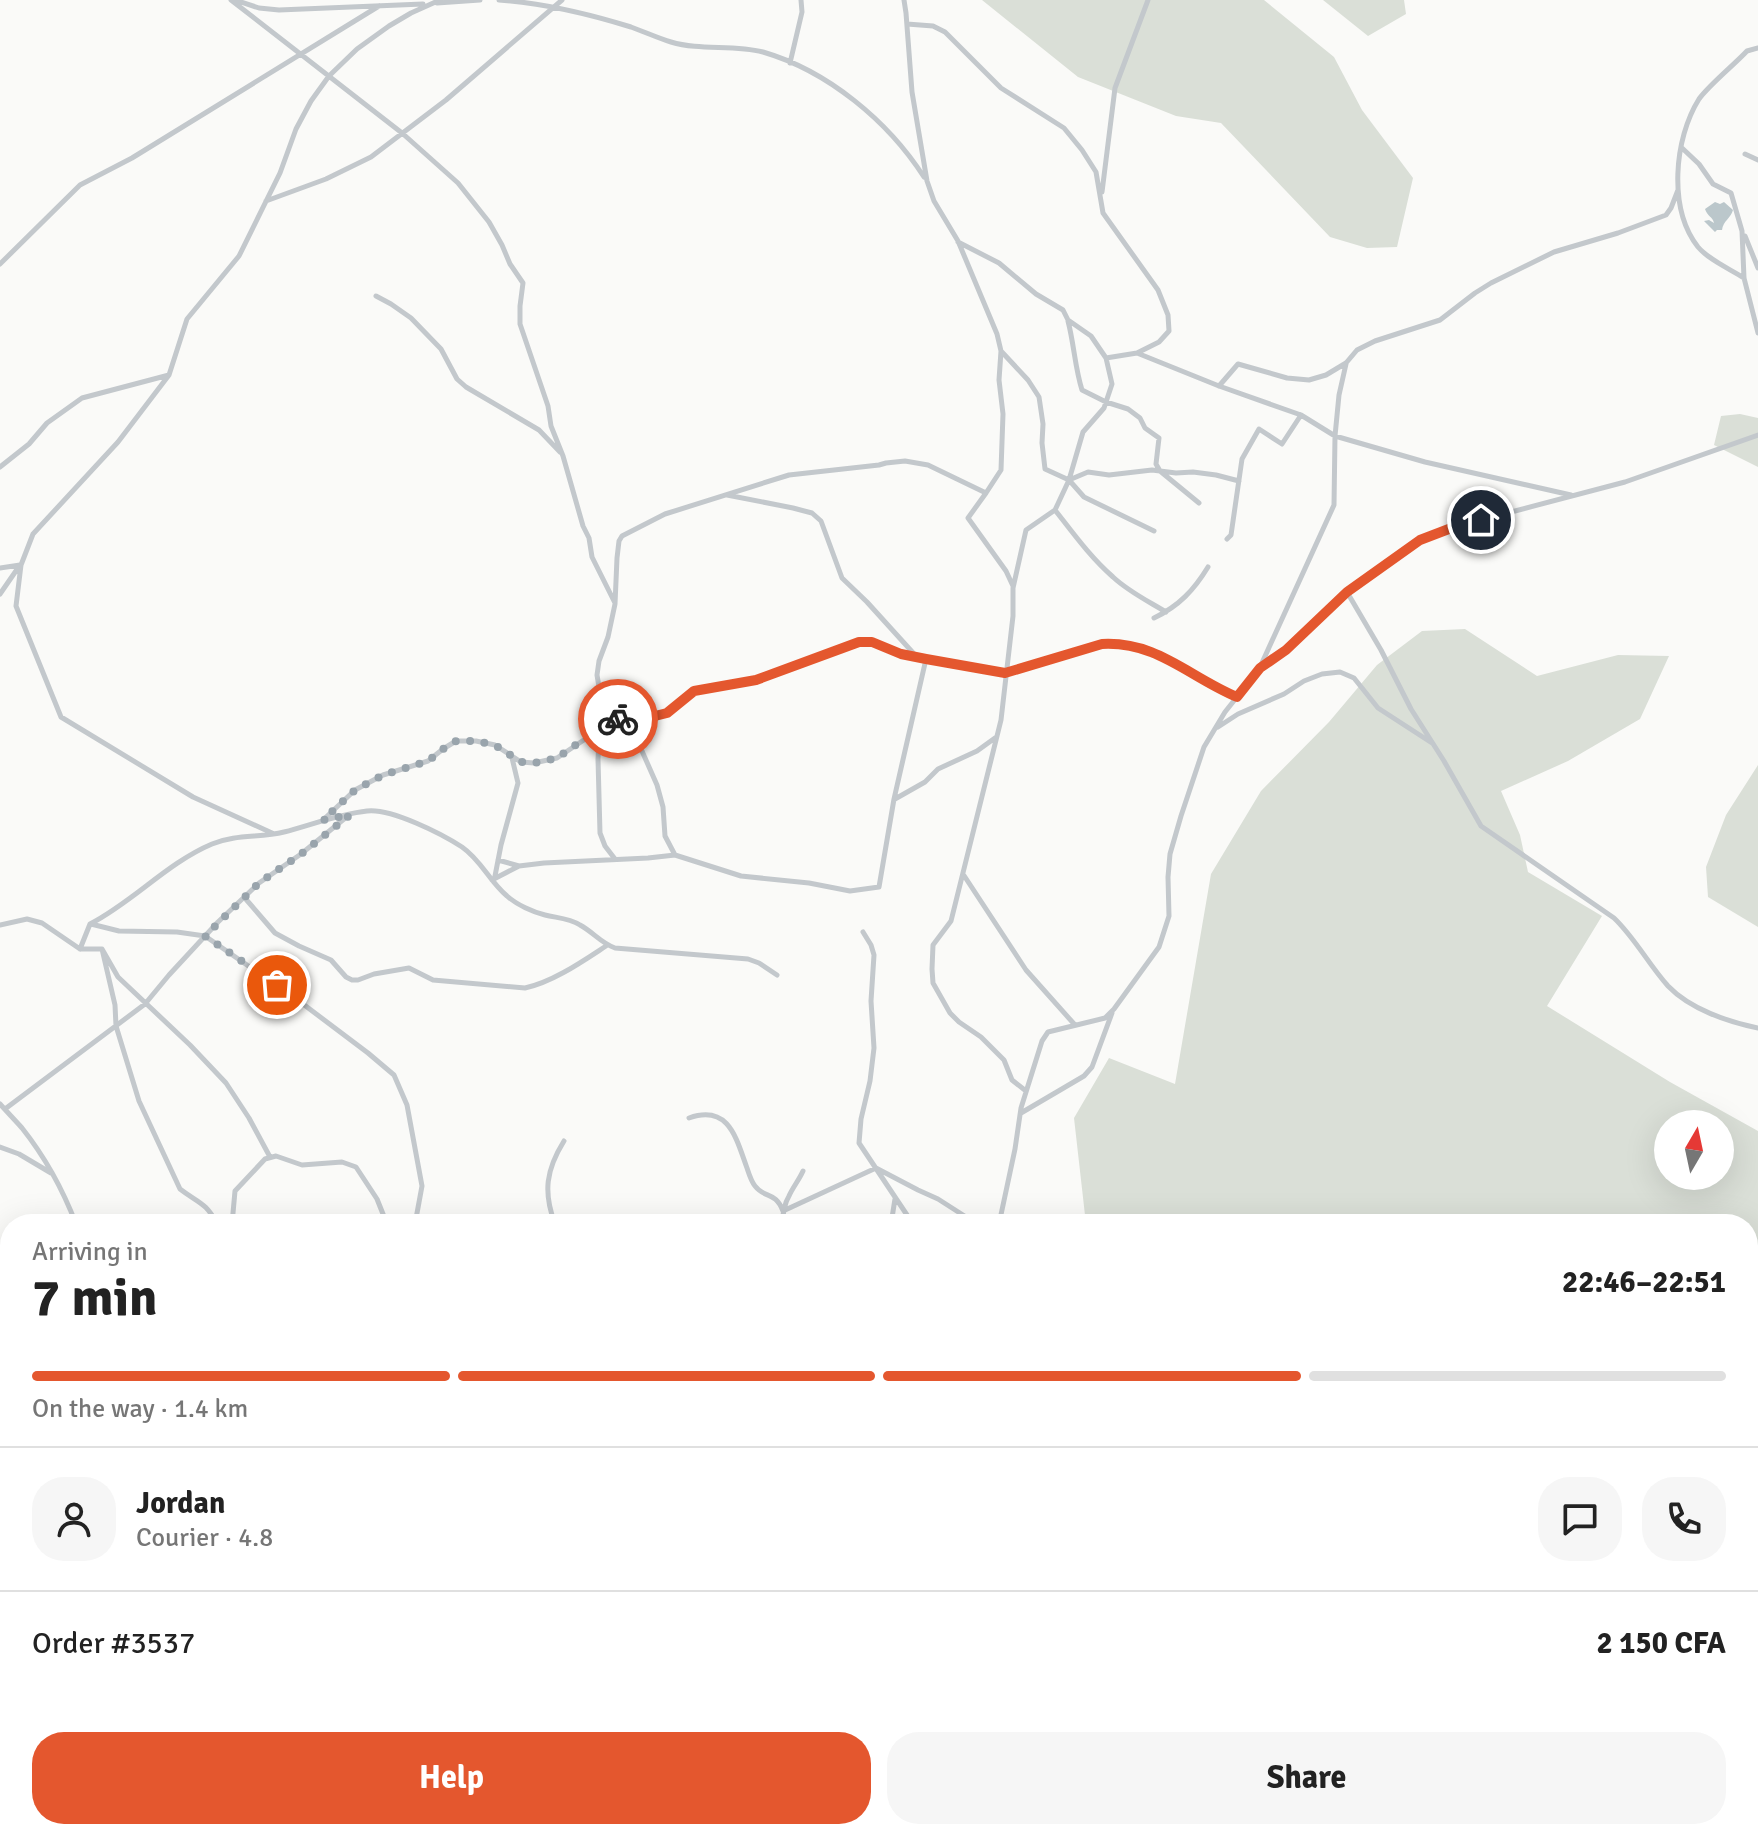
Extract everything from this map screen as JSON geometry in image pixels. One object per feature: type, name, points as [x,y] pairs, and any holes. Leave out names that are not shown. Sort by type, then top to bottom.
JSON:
[{"type":"street","points":[[232,0],[279,10],[338,3],[379,6],[480,0]]},
{"type":"street","points":[[232,0],[402,133],[458,183],[489,222],[523,283],[520,324],[589,538],[592,557],[615,604]]},
{"type":"street","points":[[272,833],[193,797],[61,717],[16,606],[21,565],[33,534],[118,442],[169,375],[187,319],[239,256],[280,173],[296,129],[329,76],[373,38],[411,13],[440,0]]},
{"type":"street","points":[[499,0],[553,8],[633,28],[674,43],[762,52],[790,63],[839,87],[889,131],[927,181]]},
{"type":"street","points":[[527,0],[540,5]]},
{"type":"street","points":[[265,201],[326,179],[371,157],[446,100],[562,0]]},
{"type":"street","points":[[790,63],[802,12],[801,0]]},
{"type":"street","points":[[904,0],[912,92],[927,181],[934,201],[958,241],[997,334],[1001,351],[1001,470],[968,518],[1006,571],[1013,588]]},
{"type":"street","points":[[1103,213],[1102,190],[1115,88],[1148,0]]},
{"type":"street","points":[[0,264],[80,185],[132,158],[379,6]]},
{"type":"street","points":[[907,24],[933,26],[945,32],[1001,88],[1064,128],[1096,172],[1103,213],[1158,290],[1168,315],[1169,331],[1159,342],[1137,353],[1106,358]]},
{"type":"street","points":[[1744,278],[1703,252],[1696,244],[1682,214],[1678,164],[1686,128],[1700,98],[1747,51],[1758,48]]},
{"type":"street","points":[[1682,148],[1699,164],[1713,184],[1731,193],[1741,228],[1758,268]]},
{"type":"street","points":[[1745,154],[1758,160]]},
{"type":"street","points":[[1219,386],[1238,364],[1287,378],[1309,380],[1326,375],[1346,363],[1357,350],[1440,320],[1491,283],[1554,252],[1666,215],[1678,190]]},
{"type":"street","points":[[1741,228],[1744,278],[1758,333]]},
{"type":"street","points":[[958,241],[999,263],[1036,294],[1063,310],[1068,320],[1082,390],[1128,409],[1140,418],[1145,428],[1159,438],[1156,464],[1160,471],[1199,503]]},
{"type":"street","points":[[376,296],[411,318],[441,349],[457,379],[466,387],[539,430],[563,456]]},
{"type":"street","points":[[1026,1091],[1012,1080],[1004,1060],[950,1013],[933,983],[933,945],[951,921],[997,737],[1004,704],[1013,588],[1026,530],[1055,510],[1069,480],[1083,432],[1104,408],[1112,384],[1106,358],[1091,336],[1068,320]]},
{"type":"street","points":[[1001,351],[1039,397],[1045,469],[1069,480],[1084,497],[1154,531]]},
{"type":"street","points":[[1137,353],[1301,415],[1335,436],[1425,462],[1572,495]]},
{"type":"street","points":[[1001,1214],[1020,1114],[1042,1041],[1048,1032],[1105,1018],[1159,947],[1169,916],[1170,854],[1204,747],[1225,712],[1260,668],[1334,505],[1335,436],[1346,363]]},
{"type":"street","points":[[0,467],[29,444],[47,423],[82,398],[169,375]]},
{"type":"street","points":[[1227,539],[1231,535],[1242,459],[1259,429],[1282,444],[1301,415]]},
{"type":"street","points":[[1260,668],[1286,650],[1347,592],[1420,540],[1454,527],[1651,474],[1758,435]]},
{"type":"street","points":[[615,859],[600,833],[598,759],[601,699],[597,668],[615,604],[617,558],[622,536],[665,514],[789,475],[905,461],[928,465],[986,493]]},
{"type":"street","points":[[1069,480],[1088,472],[1109,475],[1152,470],[1193,472],[1239,481]]},
{"type":"street","points":[[726,495],[812,513],[821,521],[842,578],[916,657]]},
{"type":"street","points":[[1055,510],[1112,576],[1166,612]]},
{"type":"street","points":[[0,568],[21,565]]},
{"type":"street","points":[[0,594],[21,565]]},
{"type":"street","points":[[1154,618],[1189,594],[1208,567]]},
{"type":"street","points":[[1347,592],[1411,709],[1481,826],[1614,918],[1628,931],[1669,987],[1683,998],[1739,1024],[1758,1028]]},
{"type":"street","points":[[323,820],[355,790],[383,775],[428,761],[456,741],[495,745],[521,762],[534,763],[557,758],[615,719],[643,719],[667,713],[694,691],[756,680],[859,642],[872,642],[901,654],[1005,673],[1102,644],[1133,645],[1159,653],[1237,697]]},
{"type":"street","points":[[498,860],[519,866],[675,855],[741,876],[850,891],[879,887],[894,799],[926,659]]},
{"type":"street","points":[[1217,728],[1304,681],[1322,674],[1340,672],[1354,678],[1378,708],[1434,744]]},
{"type":"street","points":[[624,719],[634,733],[657,785],[663,807],[665,836],[675,855]]},
{"type":"street","points":[[894,799],[925,782],[938,769],[977,751],[997,737]]},
{"type":"street","points":[[493,879],[518,783],[512,756]]},
{"type":"street","points":[[80,949],[90,924],[110,913],[173,866],[213,844],[244,836],[281,833],[369,810],[416,823],[455,842],[473,855],[509,898],[544,915],[581,925],[607,945],[748,959],[777,975]]},
{"type":"street","points":[[72,1214],[36,1147],[2,1107],[145,1004],[205,936],[259,883],[350,815]]},
{"type":"street","points":[[493,879],[519,866]]},
{"type":"street","points":[[963,874],[1026,970],[1076,1025]]},
{"type":"street","points":[[244,897],[275,933],[331,960],[352,980],[409,968],[433,980],[525,988],[575,965],[607,945]]},
{"type":"street","points":[[0,925],[27,919],[42,923],[80,949],[102,949]]},
{"type":"street","points":[[90,924],[119,931],[205,936],[299,1001],[394,1075],[407,1105],[420,1172],[422,1186],[417,1214]]},
{"type":"street","points":[[863,932],[874,955],[871,1001],[874,1048],[859,1143],[906,1214]]},
{"type":"street","points":[[102,949],[118,977],[226,1083],[270,1157]]},
{"type":"street","points":[[102,949],[115,1005],[116,1026],[139,1101],[180,1189],[204,1204],[212,1214]]},
{"type":"street","points":[[1020,1114],[1084,1076],[1092,1067],[1114,1009]]},
{"type":"street","points":[[689,1118],[704,1113],[715,1115],[726,1123],[755,1187],[776,1199],[783,1211]]},
{"type":"street","points":[[551,1214],[548,1185],[553,1159],[564,1141]]},
{"type":"street","points":[[0,1147],[52,1173]]},
{"type":"street","points":[[233,1214],[235,1191],[265,1159],[276,1156],[302,1165],[342,1162],[356,1167],[383,1214]]},
{"type":"street","points":[[783,1211],[876,1168]]},
{"type":"street","points":[[876,1168],[963,1214]]},
{"type":"street","points":[[783,1214],[789,1194],[803,1171]]},
{"type":"street","points":[[893,1214],[895,1198]]},
{"type":"shaded area","points":[[982,0],[1264,0],[1334,57],[1362,110],[1413,178],[1397,247],[1367,248],[1330,237],[1221,123],[1176,116],[1078,77]]},
{"type":"shaded area","points":[[1323,0],[1404,0],[1406,14],[1368,36]]},
{"type":"shaded area","points":[[1715,202],[1724,202],[1733,210],[1722,230],[1715,232],[1704,221],[1714,223],[1705,209]]},
{"type":"shaded area","points":[[1740,414],[1758,418],[1758,467],[1714,445],[1721,416]]},
{"type":"shaded area","points":[[1465,629],[1537,676],[1618,655],[1669,656],[1640,719],[1568,761],[1501,791],[1520,835],[1528,872],[1602,916],[1547,1006],[1720,1110],[1654,1110],[1654,1190],[1734,1190],[1734,1118],[1758,1131],[1758,1214],[1085,1214],[1074,1118],[1109,1058],[1175,1084],[1211,874],[1261,791],[1329,722],[1377,665],[1422,631]]},
{"type":"shaded area","points":[[1758,765],[1758,927],[1708,897],[1706,867],[1726,815]]},
{"type":"way so far","points":[[277,985],[205,936],[259,883],[350,815],[323,820],[355,790],[383,775],[428,761],[456,741],[495,745],[521,762],[534,763],[557,758],[618,719]]},
{"type":"route","points":[[618,719],[643,719],[667,713],[701,688],[756,680],[859,642],[872,642],[901,654],[1005,673],[1102,644],[1133,645],[1159,653],[1237,697],[1260,668],[1286,650],[1340,597],[1420,540],[1481,520]]}]
